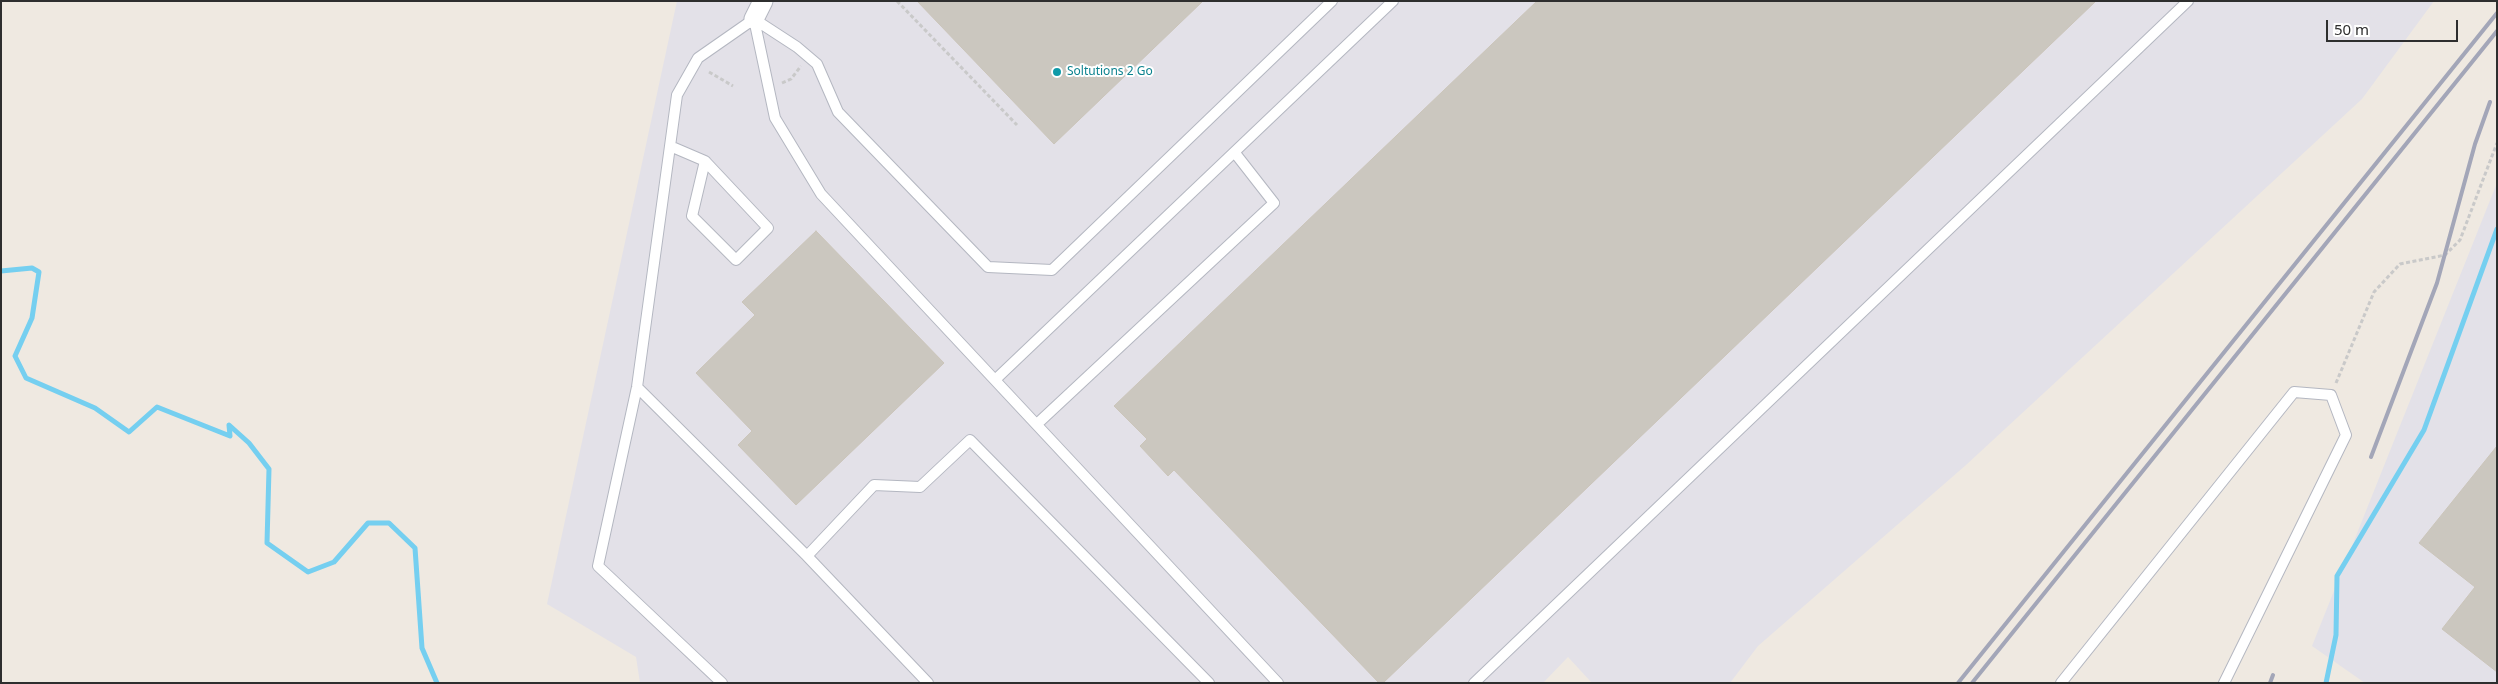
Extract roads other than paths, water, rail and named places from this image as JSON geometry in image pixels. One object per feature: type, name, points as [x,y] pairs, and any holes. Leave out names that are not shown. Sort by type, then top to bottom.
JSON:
[{"type":"street","points":[[754,19],[763,1]]},
{"type":"lane","points":[[754,19],[797,47],[817,64],[838,112],[988,267],[1052,270],[1332,1]]},
{"type":"lane","points":[[996,379],[1235,153],[1392,1]]},
{"type":"lane","points":[[1474,683],[2188,1]]},
{"type":"lane","points":[[722,683],[598,566],[637,387],[677,96],[698,58],[754,19]]},
{"type":"lane","points":[[754,19],[775,118],[821,194],[996,379],[1278,683]]},
{"type":"lane","points":[[670,146],[705,161],[768,228],[736,260],[692,216],[705,161]]},
{"type":"lane","points":[[1037,424],[1274,203],[1235,153]]},
{"type":"lane","points":[[637,387],[807,556],[928,683]]},
{"type":"lane","points":[[2060,683],[2294,392],[2331,395],[2346,435],[2224,683]]},
{"type":"lane","points":[[807,556],[874,485],[920,487],[970,440],[1209,683]]},
{"type":"waterway","points":[[2326,683],[2336,635],[2337,576],[2424,430],[2497,229]]},
{"type":"waterway","points":[[1,271],[32,268],[39,272],[32,318],[15,356],[26,378],[95,408],[129,432],[157,407],[230,436],[229,425],[249,443],[269,469],[267,543],[308,572],[334,562],[368,523],[389,523],[415,548],[422,648],[437,683]]},
{"type":"railway","points":[[1958,683],[2497,13]]},
{"type":"railway","points":[[1972,683],[2497,31]]},
{"type":"railway","points":[[2371,457],[2437,283],[2475,144],[2490,102]]},
{"type":"railway","points":[[2270,683],[2273,675]]},
{"type":"place","name":"Soltutions 2 Go","points":[[1057,72]]}]
